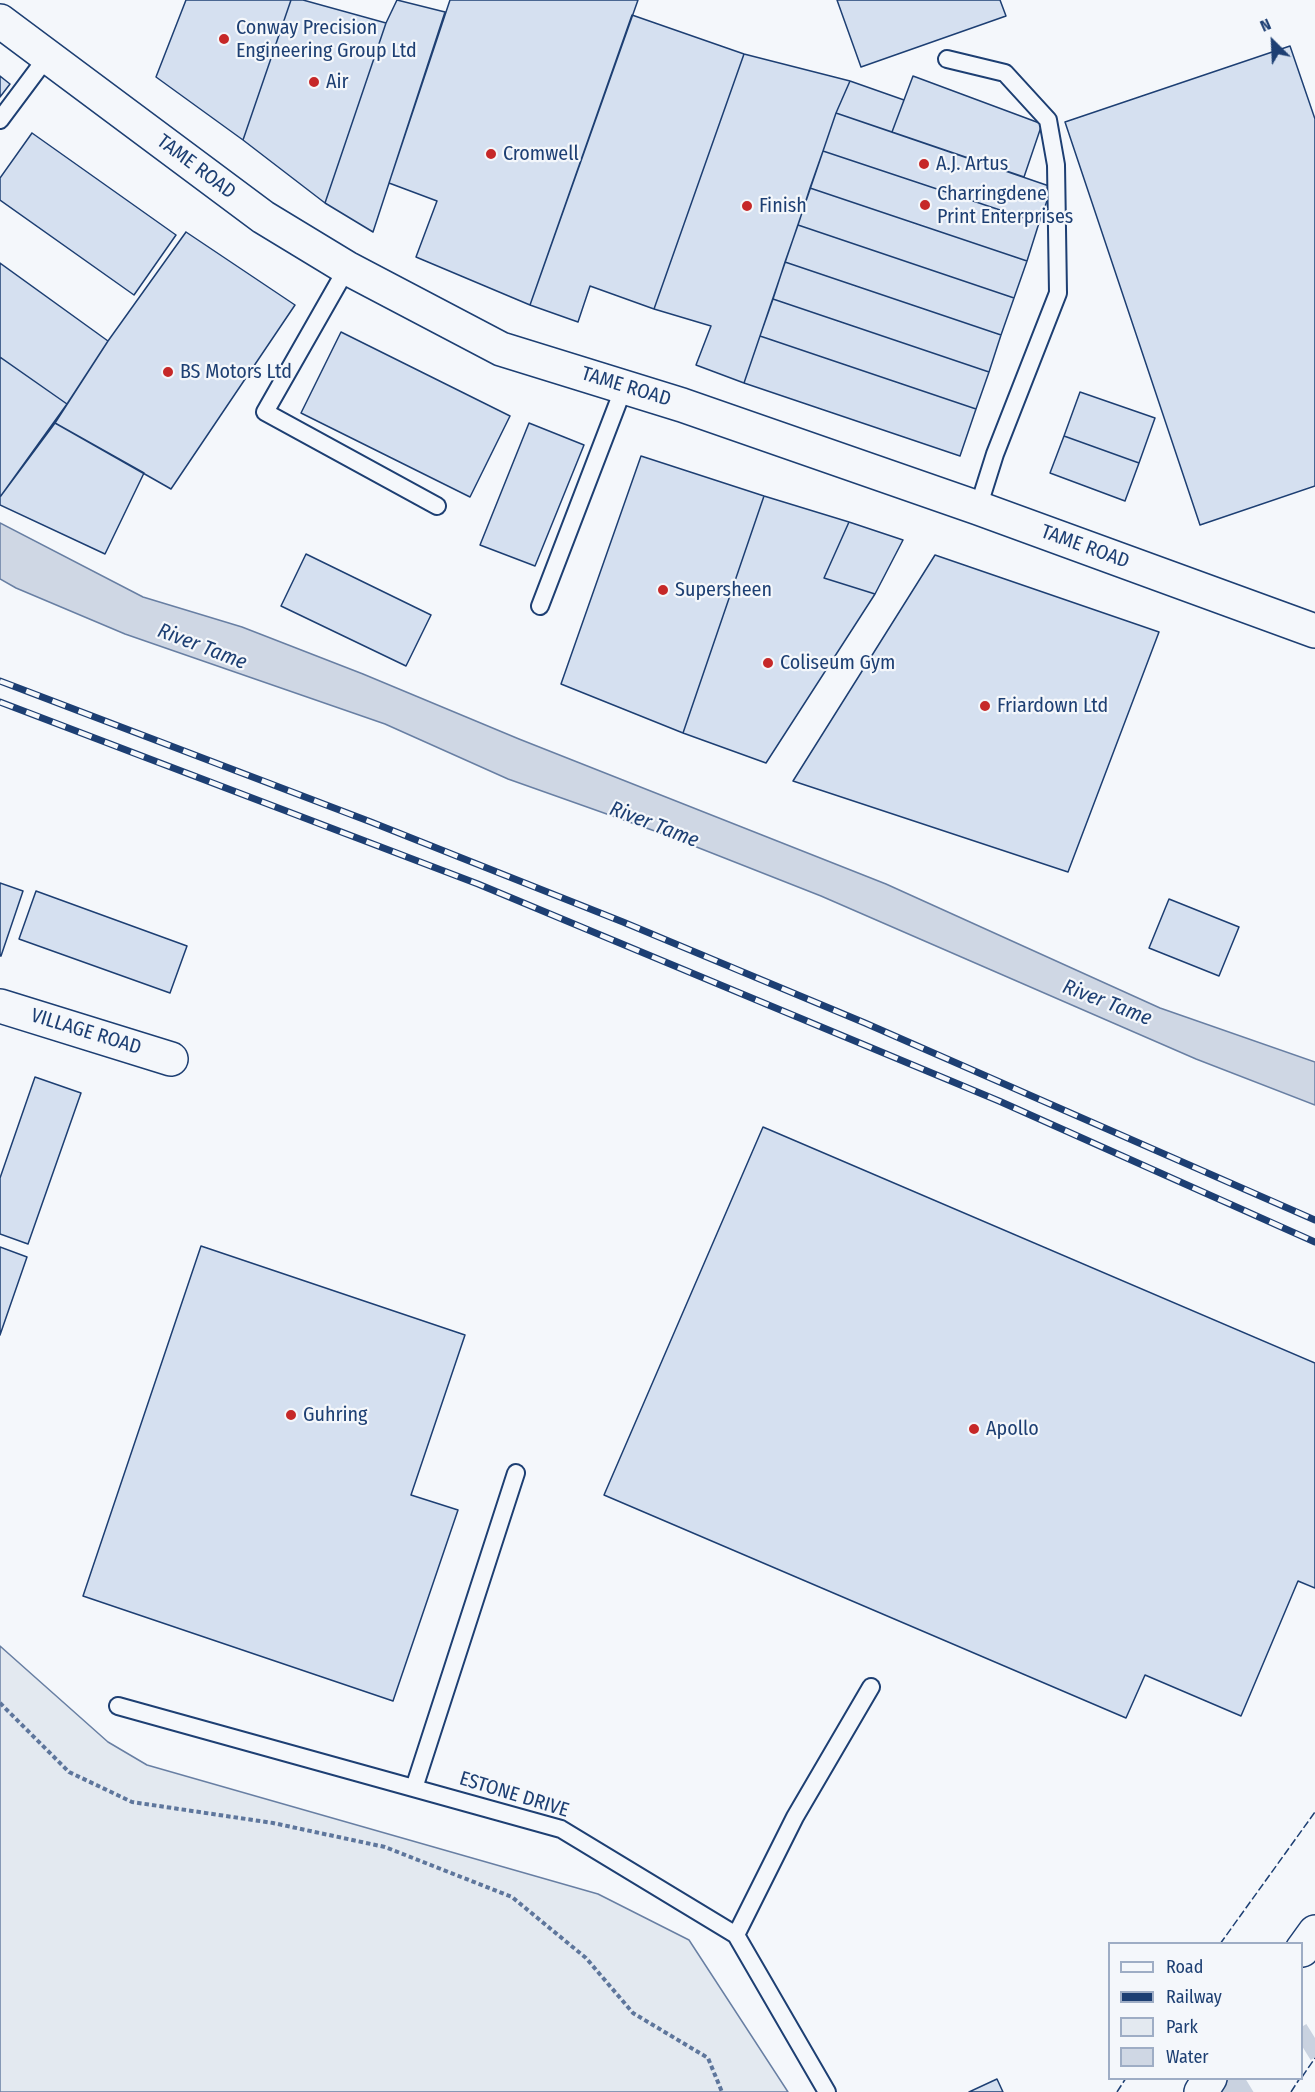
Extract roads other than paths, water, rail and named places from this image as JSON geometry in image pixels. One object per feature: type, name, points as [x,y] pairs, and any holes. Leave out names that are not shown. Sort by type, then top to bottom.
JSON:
[{"type":"main road","name":"TAME ROAD","points":[[0,21],[263,217],[347,268],[501,349],[624,387],[978,508],[1315,631]]},
{"type":"main road","name":"VILLAGE ROAD","points":[[0,1006],[171,1059]]},
{"type":"main road","points":[[1303,1949],[1315,1932]]},
{"type":"lane","points":[[0,120],[47,57]]},
{"type":"lane","points":[[947,59],[1005,73],[1048,120],[1056,165],[1058,293],[995,454],[978,508]]},
{"type":"lane","points":[[347,268],[265,412],[437,506]]},
{"type":"lane","points":[[540,606],[624,387]]},
{"type":"lane","points":[[414,1788],[516,1473]]},
{"type":"lane","points":[[736,1935],[795,1817],[871,1687]]},
{"type":"lane","name":"ESTONE DRIVE","points":[[118,1706],[561,1829],[736,1935],[827,2092]]},
{"type":"water","name":"River Tame","points":[[0,523],[143,597],[242,627],[363,674],[519,739],[886,884],[1160,1008],[1315,1062],[1315,1105],[1196,1059],[821,896],[666,835],[508,779],[385,724],[125,634],[16,588],[0,579]]},
{"type":"tunnel","points":[[1303,2045],[1315,2038]]},
{"type":"tunnel","points":[[1222,2092],[1242,2080]]},
{"type":"railway","points":[[0,681],[371,822],[623,922],[865,1023],[1315,1220]]},
{"type":"railway","points":[[0,702],[478,884],[999,1101],[1315,1242]]},
{"type":"place","name":"Conway Precision Engineering Group Ltd","points":[[224,39]]},
{"type":"place","name":"Air","points":[[314,82]]},
{"type":"place","name":"Cromwell","points":[[491,154]]},
{"type":"place","name":"A.J. Artus","points":[[924,164]]},
{"type":"place","name":"Charringdene Print Enterprises","points":[[925,205]]},
{"type":"place","name":"Finish","points":[[747,206]]},
{"type":"place","name":"BS Motors Ltd","points":[[168,372]]},
{"type":"place","name":"Supersheen","points":[[663,590]]},
{"type":"place","name":"Coliseum Gym","points":[[768,663]]},
{"type":"place","name":"Friardown Ltd","points":[[985,706]]},
{"type":"place","name":"Guhring","points":[[291,1415]]},
{"type":"place","name":"Apollo","points":[[974,1429]]}]
